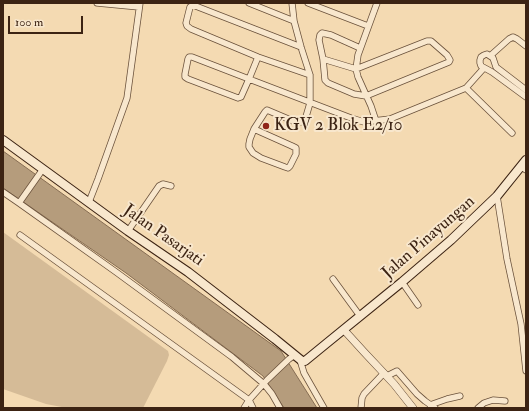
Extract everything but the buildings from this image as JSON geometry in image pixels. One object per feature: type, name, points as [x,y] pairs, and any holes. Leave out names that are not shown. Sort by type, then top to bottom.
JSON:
[{"type":"main road","name":"Jalan Pasarjati","points":[[3,140],[40,173],[89,202],[188,272],[275,339],[297,359]]},
{"type":"main road","name":"Jalan Pinayungan","points":[[297,359],[305,361],[402,282],[451,240],[497,196],[524,166]]},
{"type":"street","points":[[89,202],[127,98],[139,5],[97,3]]},
{"type":"street","points":[[250,3],[294,21]]},
{"type":"street","points":[[254,129],[296,148],[296,154],[288,168],[261,158],[253,153],[249,148],[249,144],[254,129],[264,112],[267,110],[293,121],[302,122],[305,120],[310,103],[310,75],[294,21],[292,3]]},
{"type":"street","points":[[308,3],[368,26]]},
{"type":"street","points":[[375,4],[360,48],[356,69],[376,121]]},
{"type":"street","points":[[301,47],[193,5],[190,7],[186,23],[191,29],[258,57],[310,75]]},
{"type":"street","points":[[322,59],[356,69],[426,41],[431,42],[450,57],[450,60],[449,62],[366,96],[354,94],[328,83],[325,80],[319,40],[322,33],[331,35],[360,48]]},
{"type":"street","points":[[490,56],[513,37],[517,38],[526,46]]},
{"type":"street","points":[[526,90],[497,72],[481,66],[481,57],[487,54],[493,58],[497,72],[526,97]]},
{"type":"street","points":[[258,57],[249,79],[241,97],[238,98],[185,77],[188,59],[189,57],[192,57],[249,79],[310,103],[364,122],[390,120],[466,88],[484,68]]},
{"type":"street","points":[[466,88],[512,133]]},
{"type":"street","points":[[19,203],[40,173]]},
{"type":"street","points":[[128,231],[159,186],[163,184],[171,186]]},
{"type":"street","points":[[3,192],[116,272],[265,382],[280,408]]},
{"type":"street","points":[[497,196],[507,259],[523,324],[526,371]]},
{"type":"street","points":[[20,236],[249,400],[253,408]]},
{"type":"street","points":[[333,279],[360,316]]},
{"type":"street","points":[[402,282],[418,305]]},
{"type":"street","points":[[344,330],[400,391],[413,408]]},
{"type":"street","points":[[244,408],[265,382],[297,359],[324,408]]},
{"type":"street","points":[[361,408],[364,394],[385,375],[397,371],[417,394],[425,402],[432,406],[447,399],[460,396]]},
{"type":"street","points":[[478,408],[484,403],[493,400],[505,401]]},
{"type":"shaded area","points":[[3,151],[281,351],[317,408],[284,408],[263,376],[126,273],[3,188]]},
{"type":"shaded area","points":[[3,232],[168,351],[169,355],[167,361],[143,408],[67,408],[46,404],[3,389]]},
{"type":"place","name":"KGV 2 Blok E2/10","points":[[266,126]]}]
